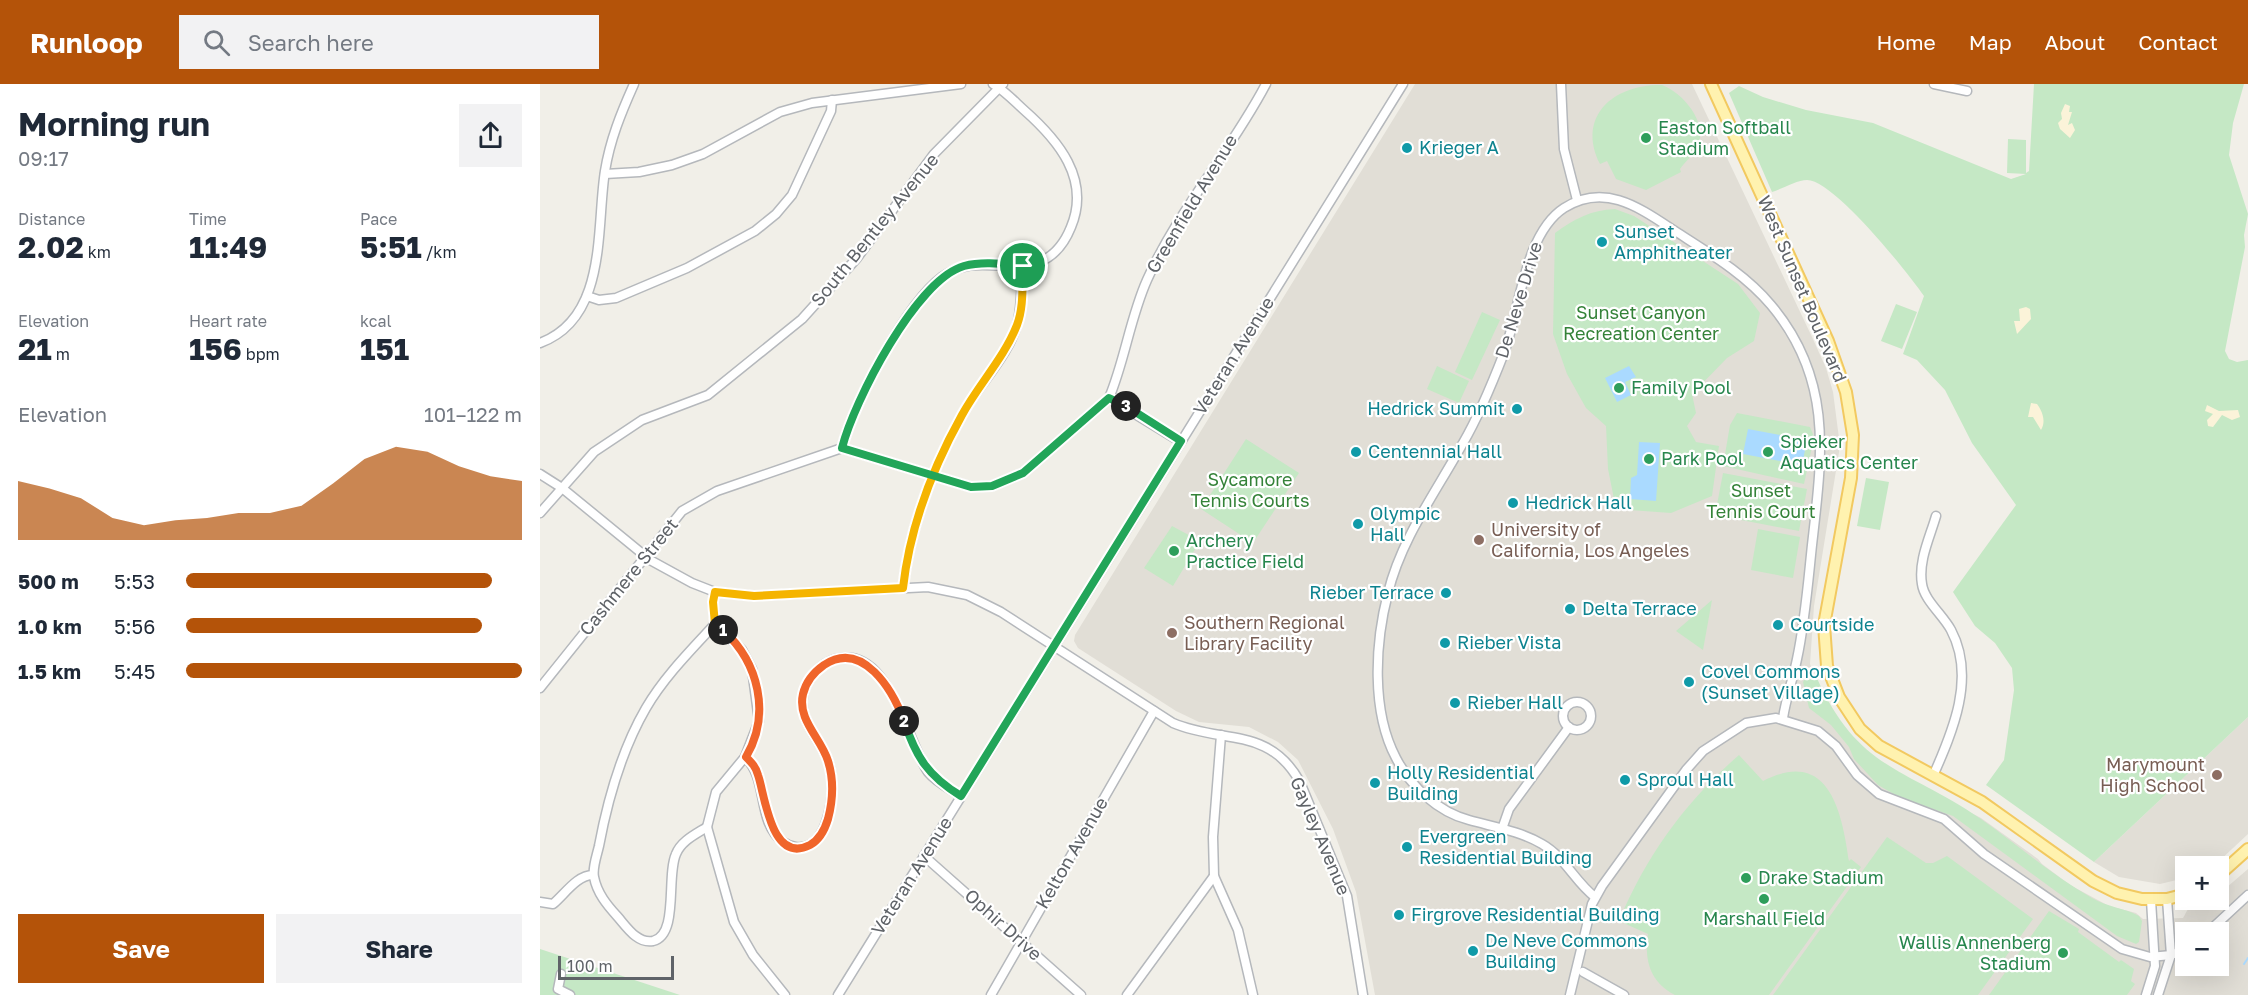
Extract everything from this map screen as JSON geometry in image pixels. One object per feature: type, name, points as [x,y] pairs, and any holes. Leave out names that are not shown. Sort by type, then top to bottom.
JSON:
[{"type":"main road","name":"West Sunset Boulevard","points":[[1711,84],[1828,341],[1846,392],[1853,454],[1847,504],[1824,625],[1825,650],[1830,676],[1846,710],[1869,738],[1898,759],[1982,802],[2094,881],[2117,893],[2151,900],[2175,897]]},
{"type":"main road","points":[[2229,866],[2248,849]]},
{"type":"street","points":[[540,343],[560,330],[576,314],[587,296],[597,260],[605,174],[611,138],[634,84]]},
{"type":"street","points":[[605,174],[639,172],[672,165],[703,154],[780,112],[812,102],[961,84]]},
{"type":"street","name":"Greenfield Avenue","points":[[1109,398],[1120,373],[1146,281],[1197,190],[1266,84]]},
{"type":"street","name":"Veteran Avenue","points":[[838,995],[1403,84]]},
{"type":"street","points":[[1561,84],[1564,149],[1577,200]]},
{"type":"street","points":[[1934,84],[1967,91]]},
{"type":"street","points":[[998,85],[1058,143],[1071,163],[1077,201],[1075,219],[1067,238],[1056,252],[1039,262],[1023,266],[983,263],[963,266],[944,276],[929,288],[899,328],[882,358],[842,448],[971,487],[992,486],[1008,482],[1023,473],[1109,398],[1117,400],[1181,441]]},
{"type":"street","name":"South Bentley Avenue","points":[[540,513],[594,452],[642,420],[708,395],[802,319],[857,258],[934,154],[998,85]]},
{"type":"street","points":[[587,296],[599,300],[616,297],[687,268],[762,226],[792,195],[831,111],[832,100]]},
{"type":"street","name":"De Neve Drive","points":[[1595,897],[1548,848],[1531,838],[1466,820],[1447,811],[1419,789],[1404,771],[1390,746],[1384,724],[1380,644],[1388,591],[1400,557],[1466,439],[1491,386],[1506,347],[1540,234],[1552,217],[1577,200],[1604,196],[1627,202],[1701,248],[1756,289],[1773,308],[1801,351],[1818,406],[1821,430],[1821,467],[1797,657],[1783,718]]},
{"type":"street","points":[[903,588],[915,525],[932,476],[963,412],[1008,344],[1018,323],[1023,266]]},
{"type":"street","name":"Cashmere Street","points":[[540,688],[682,511],[708,495],[842,448]]},
{"type":"street","name":"Gayley Avenue","points":[[540,474],[562,488],[644,556],[673,575],[715,592],[754,596],[928,587],[967,595],[1001,612],[1154,711],[1189,730],[1263,744],[1285,760],[1300,782],[1347,896],[1363,995]]},
{"type":"street","points":[[1933,776],[1950,737],[1959,706],[1962,677],[1962,660],[1951,629],[1922,587],[1920,573],[1936,516]]},
{"type":"street","points":[[715,592],[713,602],[715,624],[742,650],[752,669],[757,687],[759,721],[746,757],[716,792],[707,827],[734,922],[753,955],[785,995]]},
{"type":"street","points":[[707,827],[685,841],[676,852],[669,885],[669,925],[664,935],[654,941],[644,941],[634,934],[606,904],[599,893],[593,875],[612,783],[645,709],[666,680],[715,624]]},
{"type":"street","points":[[746,757],[753,764],[759,777],[766,813],[782,842],[802,847],[816,840],[829,813],[832,783],[828,761],[807,724],[803,710],[803,696],[808,681],[818,670],[830,661],[848,658],[867,664],[883,678],[902,714],[912,743],[929,773],[961,796]]},
{"type":"street","name":"Kelton Avenue","points":[[991,995],[1154,711]]},
{"type":"street","points":[[1570,995],[1595,897],[1686,770],[1703,751],[1746,723],[1762,719],[1783,718],[1818,731],[1836,746],[1866,784],[1879,794],[1944,819],[1984,854],[2101,936],[2133,954],[2154,957],[2175,954]]},
{"type":"street","points":[[1502,829],[1509,809],[1569,727]]},
{"type":"street","points":[[1221,735],[1213,837],[1214,876],[1238,930],[1253,995]]},
{"type":"street","name":"Ophir Drive","points":[[924,856],[1081,995]]},
{"type":"street","points":[[540,902],[553,904],[578,880],[586,875],[593,875]]},
{"type":"street","points":[[1127,995],[1214,876]]},
{"type":"street","points":[[2219,922],[2248,894]]},
{"type":"street","points":[[2157,995],[2171,956],[2167,899]]},
{"type":"street","points":[[2146,995],[2153,975],[2154,957],[2151,900]]},
{"type":"street","points":[[1583,972],[1624,995]]},
{"type":"street","points":[[561,974],[558,989],[570,995]]},
{"type":"shaded area","name":"University of California, Los Angeles","points":[[1415,84],[1692,84],[1812,337],[1826,368],[1833,392],[1840,446],[1814,606],[1810,664],[1825,701],[1847,733],[1872,757],[1893,772],[1981,818],[2070,885],[2109,906],[2136,913],[2143,919],[2183,918],[2187,910],[2229,910],[2229,885],[2248,869],[2248,995],[1375,995],[1356,892],[1333,829],[1298,760],[1278,742],[1249,727],[1199,722],[1176,711],[1078,648],[1074,641],[1075,635]]},
{"type":"shaded area","name":"Marymount High School","points":[[2248,717],[2248,834],[2225,856],[2175,856],[2175,880],[2160,884],[2119,877],[2094,862]]},
{"type":"green space","points":[[2034,84],[2244,84],[2233,123],[2229,155],[2248,214],[2244,235],[2245,247],[2225,351],[2229,359],[2237,362],[2248,360],[2248,717],[2094,862],[1986,785],[2004,760],[2014,690],[2012,668],[1995,643],[1975,626],[1953,592],[2016,505],[1972,443],[1945,390],[1917,360],[1903,354],[1924,296],[1870,229],[1819,184],[1803,180],[1772,192],[1729,93],[1739,86],[1763,97],[1806,110],[1873,123],[2011,179],[2026,174],[2007,173],[2008,139],[2026,140],[2026,173],[2029,171]]},
{"type":"green space","name":"Easton Softball Stadium","points":[[1662,85],[1678,95],[1692,110],[1700,127],[1700,137],[1698,146],[1680,169],[1681,172],[1646,190],[1616,179],[1607,161],[1600,164],[1594,147],[1593,131],[1596,118],[1604,106],[1615,97],[1629,90]]},
{"type":"green space","name":"Sunset Canyon Recreation Center","points":[[1615,209],[1634,216],[1738,284],[1760,313],[1754,341],[1727,358],[1692,394],[1696,413],[1687,426],[1696,442],[1719,446],[1712,496],[1671,513],[1616,509],[1608,469],[1606,426],[1586,408],[1567,374],[1553,334],[1555,233],[1583,216]]},
{"type":"green space","points":[[1896,304],[1917,312],[1902,349],[1881,341]]},
{"type":"green space","points":[[1482,312],[1500,320],[1472,380],[1455,372]]},
{"type":"green space","points":[[1437,366],[1469,381],[1459,403],[1427,389]]},
{"type":"green space","name":"Spieker Aquatics Center","points":[[1737,413],[1810,427],[1814,437],[1804,484],[1723,466],[1730,425]]},
{"type":"green space","name":"Sycamore Tennis Courts","points":[[1246,439],[1299,473],[1253,543],[1201,509]]},
{"type":"green space","name":"Sunset Tennis Court","points":[[1723,473],[1807,489],[1799,531],[1715,515]]},
{"type":"green space","points":[[1866,478],[1889,482],[1880,530],[1857,526]]},
{"type":"green space","name":"Archery Practice Field","points":[[1172,526],[1200,541],[1173,586],[1144,568]]},
{"type":"green space","name":"Sunset Tennis Court","points":[[1758,529],[1800,537],[1793,578],[1751,570]]},
{"type":"green space","points":[[1712,600],[1703,650],[1676,631]]},
{"type":"green space","points":[[1816,676],[1832,707],[1849,731],[1867,749],[1886,764],[1981,819],[2077,889],[2098,901],[2139,916],[2142,921],[2139,942],[2136,944],[2117,936],[1953,816],[1899,797],[1878,785],[1854,759],[1849,747],[1831,725],[1809,708],[1803,682],[1806,677]]},
{"type":"green space","name":"Drake Stadium","points":[[1739,755],[1763,781],[1785,773],[1803,772],[1817,778],[1828,790],[1836,805],[1849,861],[1851,859],[1861,867],[1769,995],[1675,995],[1666,990],[1654,977],[1648,961],[1648,934],[1619,921],[1642,874],[1669,831],[1702,791]]},
{"type":"green space","points":[[1887,837],[1926,863],[1933,863],[1947,856],[2033,919],[1978,995],[1773,995]]},
{"type":"green space","name":"Wallis Annenberg Stadium","points":[[2049,911],[2079,929],[2078,932],[2119,962],[2121,960],[2134,969],[2131,981],[2135,984],[2127,995],[1989,995]]},
{"type":"green space","points":[[540,949],[680,995],[540,995]]},
{"type":"sand","points":[[2065,104],[2070,106],[2069,112],[2072,112],[2068,125],[2072,123],[2075,130],[2070,138],[2060,129],[2058,123],[2062,119],[2061,113]]},
{"type":"sand","points":[[2026,307],[2030,309],[2031,319],[2017,334],[2014,321],[2020,321],[2019,309]]},
{"type":"sand","points":[[2031,403],[2037,404],[2042,414],[2044,420],[2041,430],[2033,417],[2028,417]]},
{"type":"sand","points":[[2207,405],[2219,411],[2238,410],[2240,417],[2232,420],[2222,415],[2213,427],[2208,426],[2207,420],[2213,414],[2205,411]]},
{"type":"water","name":"Family Pool","points":[[1629,366],[1636,377],[1625,382],[1631,395],[1617,402],[1605,378]]},
{"type":"water","points":[[1748,429],[1807,440],[1802,465],[1743,454]]},
{"type":"water","name":"Park Pool","points":[[1639,442],[1660,443],[1656,501],[1630,499],[1631,478],[1637,475]]},
{"type":"waterway","points":[[2244,964],[2248,958]]},
{"type":"place","name":"Easton Softball Stadium","points":[[1646,138]]},
{"type":"place","name":"Krieger A","points":[[1407,148]]},
{"type":"place","name":"Sunset Amphitheater","points":[[1602,242]]},
{"type":"place","name":"Family Pool","points":[[1619,388]]},
{"type":"place","name":"Hedrick Summit","points":[[1517,409]]},
{"type":"place","name":"Centennial Hall","points":[[1356,452]]},
{"type":"place","name":"Spieker Aquatics Center","points":[[1768,452]]},
{"type":"place","name":"Park Pool","points":[[1649,459]]},
{"type":"place","name":"Hedrick Hall","points":[[1513,503]]},
{"type":"place","name":"Olympic Hall","points":[[1358,524]]},
{"type":"place","name":"University of California, Los Angeles","points":[[1479,540]]},
{"type":"place","name":"Archery Practice Field","points":[[1174,551]]},
{"type":"place","name":"Rieber Terrace","points":[[1446,593]]},
{"type":"place","name":"Delta Terrace","points":[[1570,609]]},
{"type":"place","name":"Courtside","points":[[1778,625]]},
{"type":"place","name":"Southern Regional Library Facility","points":[[1172,633]]},
{"type":"place","name":"Rieber Vista","points":[[1445,643]]},
{"type":"place","name":"Covel Commons (Sunset Village)","points":[[1689,682]]},
{"type":"place","name":"Rieber Hall","points":[[1455,703]]},
{"type":"place","name":"Marymount High School","points":[[2217,775]]},
{"type":"place","name":"Sproul Hall","points":[[1625,780]]},
{"type":"place","name":"Holly Residential Building","points":[[1375,783]]},
{"type":"place","name":"Evergreen Residential Building","points":[[1407,847]]},
{"type":"place","name":"Drake Stadium","points":[[1746,878]]},
{"type":"place","name":"Marshall Field","points":[[1764,899]]},
{"type":"place","name":"Firgrove Residential Building","points":[[1399,915]]},
{"type":"place","name":"De Neve Commons Building","points":[[1473,951]]},
{"type":"place","name":"Wallis Annenberg Stadium","points":[[2063,953]]},
{"type":"route","points":[[1023,266],[983,263],[963,266],[944,276],[925,292],[899,328],[882,358],[844,438],[842,448],[853,450],[932,476],[971,487],[992,486],[1008,482],[1023,473],[1109,398],[1117,400],[1181,441],[961,796],[944,786],[929,773],[912,743],[902,714],[883,678],[867,664],[848,658],[830,661],[818,670],[808,681],[803,696],[803,710],[807,724],[828,761],[832,783],[832,804],[822,832],[816,840],[802,847],[791,846],[782,842],[776,835],[766,813],[759,777],[753,764],[746,757],[756,735],[759,721],[757,687],[752,669],[742,650],[715,624],[713,602],[715,592],[754,596],[903,588],[915,525],[929,482],[932,476],[936,466],[963,412],[1008,344],[1018,323],[1023,266]]}]
